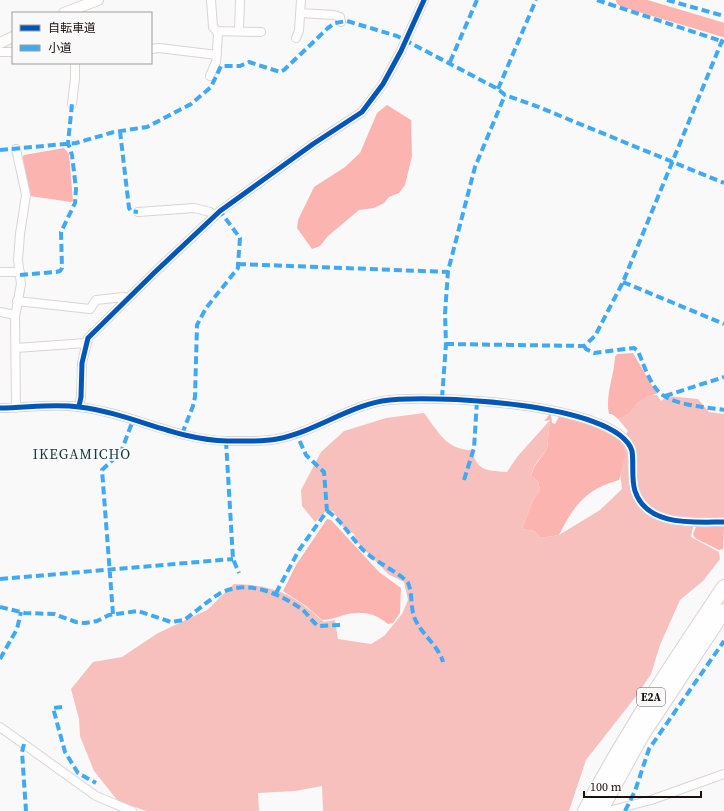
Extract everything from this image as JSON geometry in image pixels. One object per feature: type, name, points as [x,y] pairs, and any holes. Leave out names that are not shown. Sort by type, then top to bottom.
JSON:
[{"type":"highway","name":"E2A","points":[[584,811],[632,726],[724,587]]},
{"type":"highway","name":"E2A","points":[[600,811],[642,736],[724,611]]},
{"type":"street","points":[[67,12],[98,0]]},
{"type":"street","points":[[210,76],[217,55],[217,31],[213,27],[211,0]]},
{"type":"street","points":[[239,31],[240,0]]},
{"type":"street","points":[[296,38],[299,30],[301,0]]},
{"type":"street","points":[[79,406],[86,343],[88,338],[215,216],[251,188],[362,112],[382,84],[401,51],[424,0]]},
{"type":"street","points":[[300,13],[334,15],[340,17],[341,22]]},
{"type":"street","points":[[217,31],[261,32]]},
{"type":"street","points":[[0,43],[12,37]]},
{"type":"street","points":[[152,49],[159,48],[217,55]]},
{"type":"street","points":[[0,52],[12,52]]},
{"type":"street","points":[[72,104],[76,78],[74,64]]},
{"type":"street","points":[[16,149],[26,195],[18,260],[21,284],[16,315],[16,408]]},
{"type":"street","points":[[138,212],[194,208],[210,212],[215,216]]},
{"type":"street","points":[[0,272],[20,272]]},
{"type":"street","points":[[18,301],[90,310],[96,300],[124,297],[128,298]]},
{"type":"street","points":[[0,312],[16,315]]},
{"type":"street","points":[[16,348],[86,343]]},
{"type":"street","points":[[0,408],[79,406],[171,431],[226,441],[277,439],[371,404],[409,398],[470,401],[556,411],[592,420],[608,427],[625,439],[631,446],[632,451],[635,490],[640,501],[652,513],[684,522],[724,522]]},
{"type":"street","points":[[0,727],[96,796],[132,811]]},
{"type":"street","points":[[612,810],[651,800],[724,774]]},
{"type":"shaded area","points":[[387,105],[411,120],[412,156],[405,185],[399,193],[389,197],[384,203],[374,208],[359,210],[328,236],[320,246],[312,249],[297,228],[298,220],[314,187],[345,167],[360,153],[377,113]]},
{"type":"shaded area","points":[[64,148],[69,154],[73,201],[71,202],[30,196],[22,158],[24,155]]},
{"type":"shaded area","points":[[633,353],[657,394],[643,398],[629,413],[618,419],[612,414],[609,414],[608,407],[615,357],[617,354]]},
{"type":"shaded area","points":[[649,395],[657,395],[661,401],[667,396],[698,399],[709,412],[724,414],[724,518],[711,518],[693,527],[691,537],[719,552],[720,559],[703,581],[680,600],[660,645],[651,674],[637,695],[586,760],[569,811],[323,811],[322,786],[295,791],[258,793],[259,811],[146,811],[118,801],[94,771],[80,736],[79,719],[71,689],[93,662],[122,657],[158,633],[207,610],[234,584],[264,587],[290,596],[324,622],[335,620],[338,639],[371,644],[384,636],[402,614],[408,600],[404,582],[388,574],[357,542],[354,534],[343,527],[333,511],[325,512],[315,522],[302,506],[301,490],[321,452],[344,431],[386,418],[424,413],[443,438],[449,443],[462,449],[471,450],[480,466],[488,470],[507,472],[517,457],[550,420],[547,449],[534,466],[531,476],[538,481],[540,490],[533,500],[522,529],[534,531],[541,538],[559,535],[600,510],[622,489],[620,473],[626,453],[622,441],[628,431],[618,419],[631,411],[640,401]]},
{"type":"shaded area","points":[[549,415],[551,415],[552,423],[555,424],[560,415],[579,417],[622,441],[626,453],[619,480],[589,493],[570,515],[559,535],[541,538],[534,531],[522,529],[533,500],[540,490],[538,481],[531,476],[534,467],[547,449],[550,420],[544,421]]},
{"type":"shaded area","points":[[327,519],[331,520],[379,572],[401,588],[400,613],[393,623],[388,624],[378,617],[362,613],[322,620],[306,606],[283,591],[296,565]]},
{"type":"shaded area","points":[[696,527],[724,527],[723,549],[719,550],[695,538],[693,534]]},
{"type":"waterway","points":[[623,0],[724,30]]},
{"type":"marked path","points":[[450,62],[477,0]]},
{"type":"marked path","points":[[498,89],[536,0]]},
{"type":"marked path","points":[[597,0],[724,42]]},
{"type":"marked path","points":[[667,0],[724,16]]},
{"type":"marked path","points":[[0,150],[76,143],[114,132],[147,127],[191,104],[211,87],[221,66],[240,66],[249,62],[280,72],[284,70],[328,28],[335,23],[347,21],[397,36],[498,89],[505,95],[536,106],[724,183]]},
{"type":"marked path","points":[[446,344],[584,346],[595,336],[623,282],[724,36]]},
{"type":"marked path","points":[[442,398],[446,344],[445,314],[448,271],[475,167],[505,95]]},
{"type":"marked path","points":[[20,275],[56,272],[60,271],[62,268],[61,232],[75,203],[76,189],[72,155],[68,143],[72,104]]},
{"type":"marked path","points":[[120,131],[129,208],[131,211],[138,212]]},
{"type":"marked path","points":[[182,434],[195,397],[197,325],[206,308],[238,268],[240,238],[220,211]]},
{"type":"marked path","points":[[238,264],[448,272]]},
{"type":"marked path","points":[[623,282],[724,324]]},
{"type":"marked path","points":[[584,346],[586,349],[594,353],[634,348],[638,351],[651,381],[657,390],[663,395],[678,402],[724,410]]},
{"type":"marked path","points":[[665,396],[724,377]]},
{"type":"marked path","points":[[464,480],[474,448],[477,401]]},
{"type":"marked path","points":[[113,614],[102,470],[121,452],[133,420]]},
{"type":"marked path","points":[[276,593],[299,550],[327,511],[324,472],[306,455],[296,433]]},
{"type":"marked path","points":[[226,441],[233,559],[239,573]]},
{"type":"marked path","points":[[327,511],[338,520],[363,550],[406,580],[408,583],[412,610],[415,619],[438,650],[443,662]]},
{"type":"marked path","points":[[0,579],[233,559]]},
{"type":"marked path","points":[[0,607],[25,613],[54,614],[76,622],[85,623],[97,621],[109,615],[138,611],[171,622],[184,620],[219,594],[230,589],[252,588],[263,590],[284,598],[303,610],[318,626],[340,625]]},
{"type":"marked path","points":[[0,659],[17,629],[21,612]]},
{"type":"marked path","points":[[625,811],[635,791],[649,749],[724,641]]},
{"type":"marked path","points":[[62,707],[53,708],[65,752],[78,773],[96,783]]},
{"type":"marked path","points":[[24,744],[22,752],[26,811]]},
{"type":"cycle path","points":[[79,406],[81,397],[82,363],[88,338],[220,211],[313,144],[362,112],[383,84],[401,51],[424,0]]},
{"type":"cycle path","points":[[0,408],[50,406],[79,407],[98,410],[190,436],[227,441],[252,441],[271,440],[291,436],[355,409],[382,401],[438,399],[518,405],[558,412],[593,422],[619,434],[632,451],[633,481],[635,491],[641,503],[650,511],[661,517],[686,522],[724,522]]},
{"type":"district","name":"IKEGAMICHO","points":[[82,454]]}]
